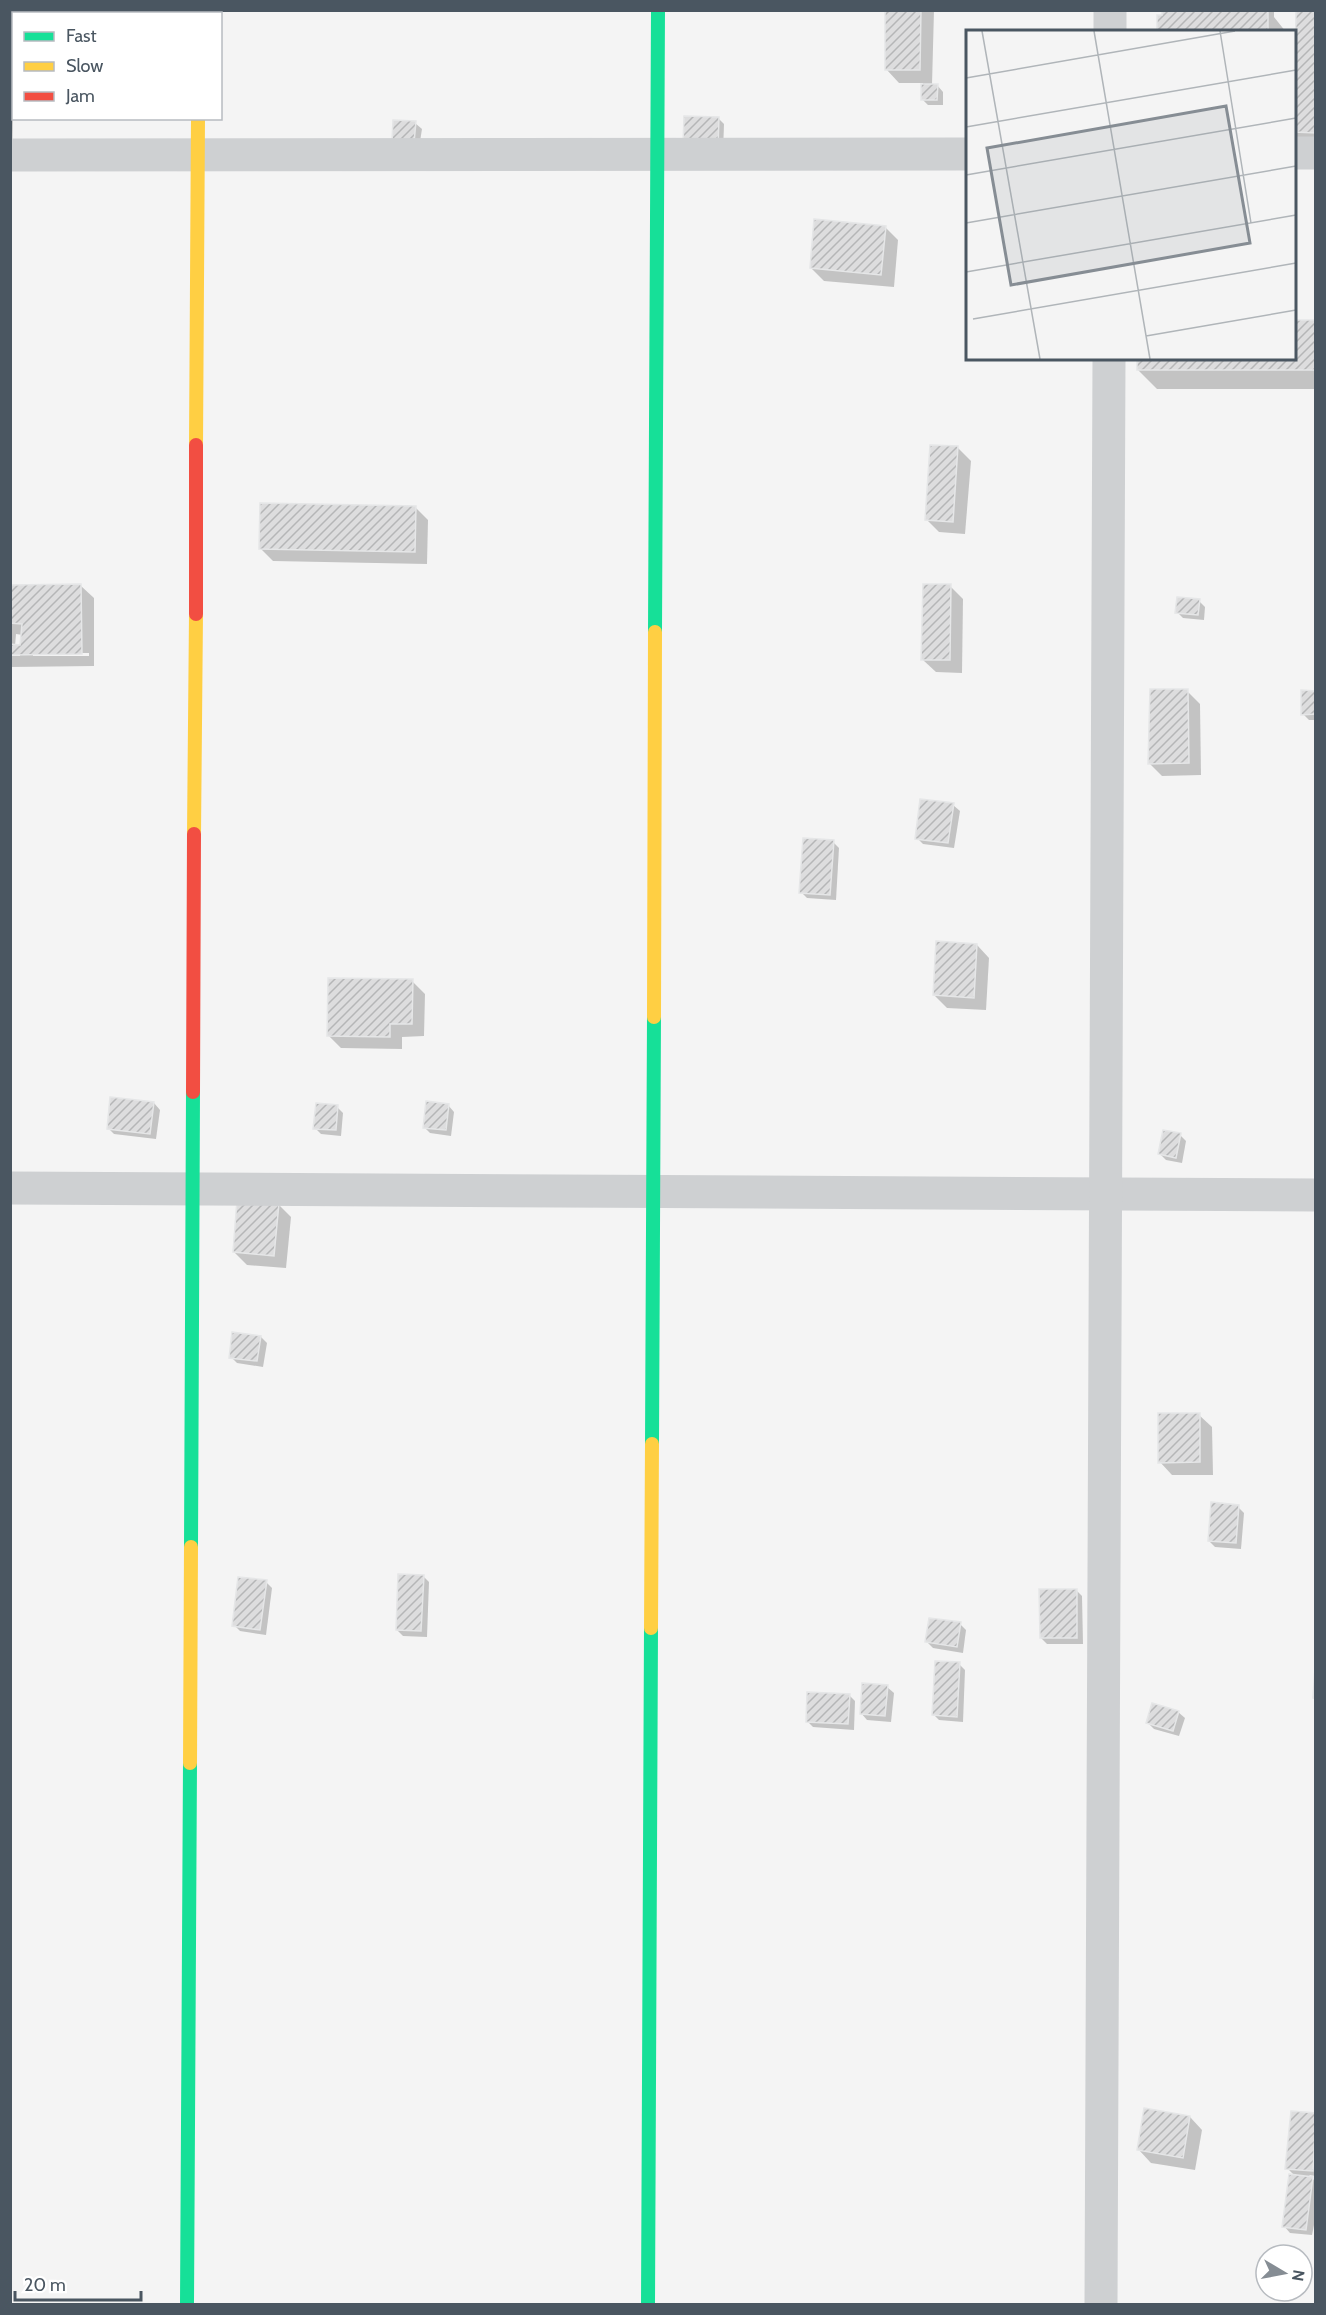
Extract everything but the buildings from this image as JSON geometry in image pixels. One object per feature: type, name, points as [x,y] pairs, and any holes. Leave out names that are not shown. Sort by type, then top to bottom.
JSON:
[{"type":"street","points":[[648,2304],[658,10]]},
{"type":"street","points":[[1110,10],[1110,30]]},
{"type":"street","points":[[187,2304],[198,120]]},
{"type":"street","points":[[1296,153],[1316,153]]},
{"type":"street","points":[[10,155],[966,154]]},
{"type":"street","points":[[1101,2304],[1109,360]]},
{"type":"street","points":[[10,1188],[1316,1195]]},
{"type":"traffic: fast","points":[[655,632],[658,10]]},
{"type":"traffic: fast","points":[[652,1444],[654,1017]]},
{"type":"traffic: fast","points":[[191,1547],[193,1092]]},
{"type":"traffic: fast","points":[[648,2304],[651,1628]]},
{"type":"traffic: fast","points":[[187,2304],[190,1763]]},
{"type":"traffic: slow","points":[[196,445],[198,120]]},
{"type":"traffic: slow","points":[[194,834],[196,614]]},
{"type":"traffic: slow","points":[[654,1017],[655,632]]},
{"type":"traffic: slow","points":[[651,1628],[652,1444]]},
{"type":"traffic: slow","points":[[190,1763],[191,1547]]},
{"type":"traffic: jam","points":[[196,445],[196,614]]},
{"type":"traffic: jam","points":[[193,1092],[194,834]]}]
